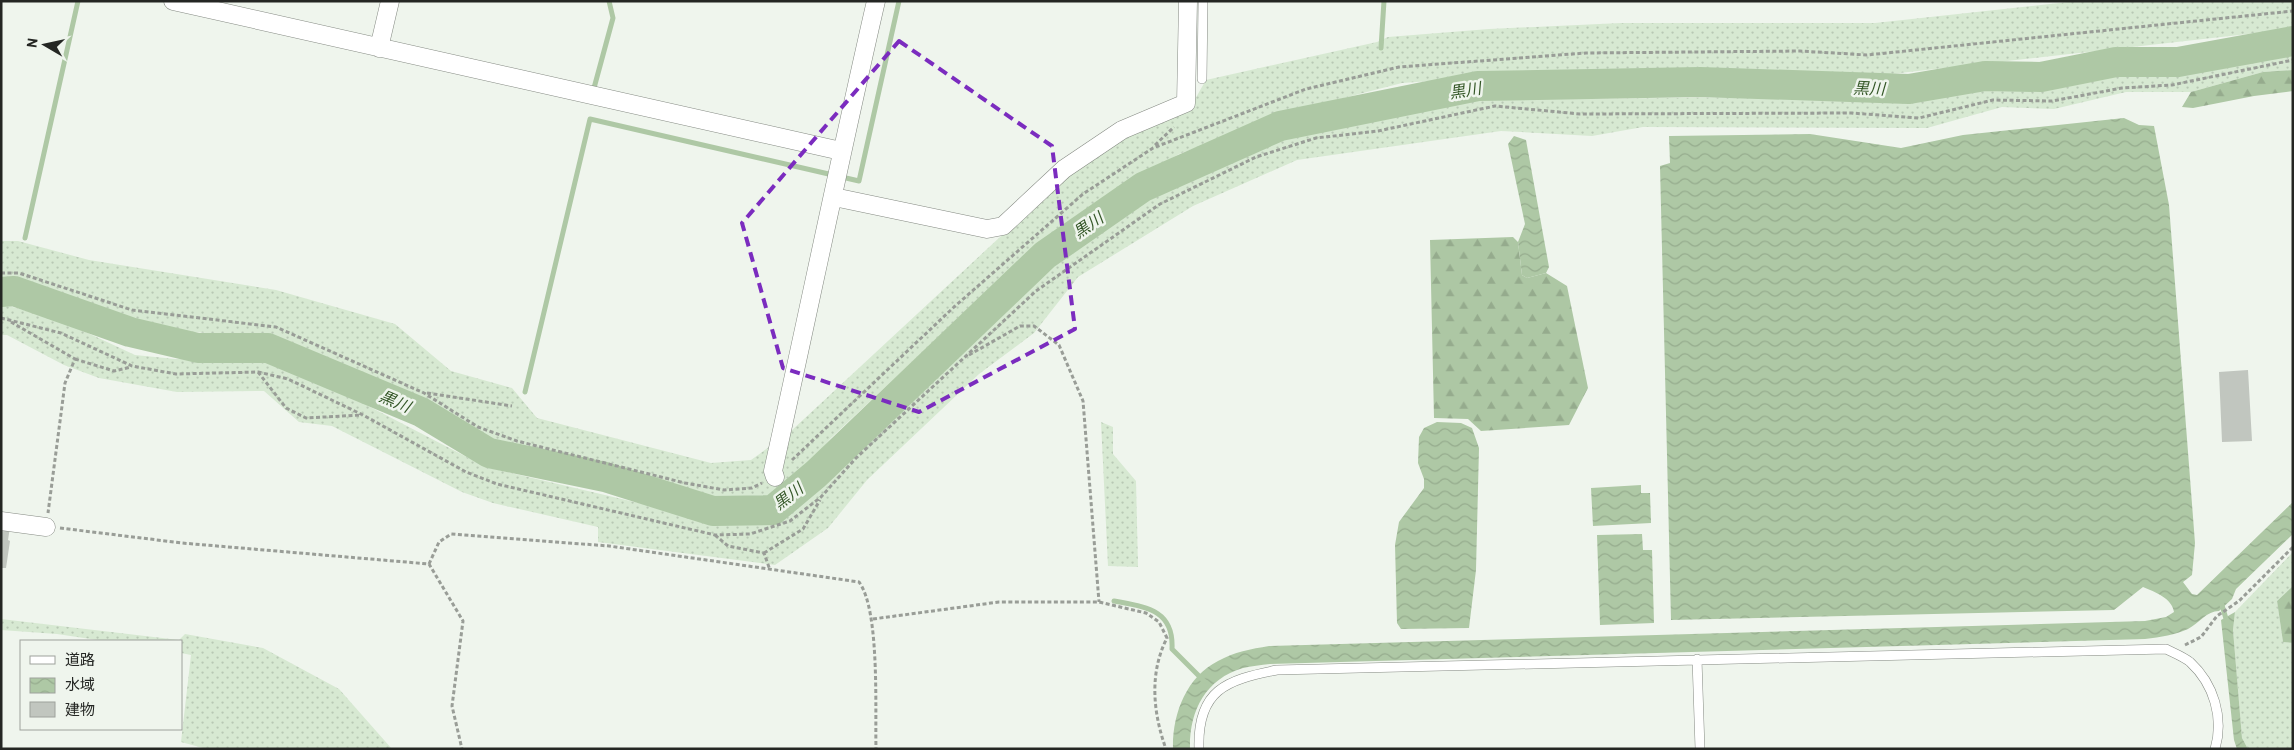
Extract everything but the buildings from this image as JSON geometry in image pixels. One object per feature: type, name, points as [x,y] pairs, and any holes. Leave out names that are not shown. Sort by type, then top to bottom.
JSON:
[{"type":"street","points":[[173,1],[842,151]]},
{"type":"street","points":[[379,48],[390,1]]},
{"type":"street","points":[[776,477],[773,471],[876,1]]},
{"type":"street","points":[[837,183],[987,229],[1003,226],[1064,169],[1086,154],[1122,130],[1186,103],[1188,1]]},
{"type":"street","points":[[1,521],[46,527]]},
{"type":"lane","points":[[1202,80],[1203,1]]},
{"type":"lane","points":[[1199,749],[1198,728],[1203,710],[1213,695],[1242,677],[1278,670],[2166,649],[2189,662],[2208,684],[2217,706],[2217,740],[2215,749]]},
{"type":"lane","points":[[1697,659],[1700,749]]},
{"type":"path","points":[[1,273],[19,273],[132,310],[276,327],[424,393],[478,427],[517,441],[685,484],[724,490],[752,488],[776,477],[954,307],[1083,194],[1153,148],[1306,88],[1399,67],[1586,53],[1800,51],[1867,55],[2293,11]]},
{"type":"path","points":[[3,318],[61,334],[132,366],[176,374],[258,372],[288,379],[363,415],[466,472],[497,484],[715,535],[750,534],[790,521],[821,497],[856,458],[1036,291],[1160,204],[1256,157],[1316,138],[1378,131],[1495,106],[1580,114],[1851,113],[1919,118],[1993,100],[2052,101],[2122,88],[2172,85],[2293,60]]},
{"type":"path","points":[[3,318],[75,359],[114,371],[132,366]]},
{"type":"path","points":[[963,359],[1020,326],[1034,326],[1059,345],[1083,401],[1099,602]]},
{"type":"path","points":[[75,359],[65,383],[46,527],[182,542],[429,564]]},
{"type":"path","points":[[258,372],[286,408],[306,418],[363,415]]},
{"type":"path","points":[[424,393],[512,406]]},
{"type":"path","points":[[715,535],[728,546],[764,553],[803,529],[821,497]]},
{"type":"path","points":[[429,564],[438,542],[451,534],[609,546],[859,582],[865,590],[873,619],[876,749]]},
{"type":"path","points":[[2166,649],[2188,644],[2201,637],[2217,616],[2239,601],[2293,547]]},
{"type":"path","points":[[764,553],[770,570]]},
{"type":"path","points":[[429,564],[463,621],[452,706],[462,749]]},
{"type":"path","points":[[873,619],[999,602],[1099,602],[1146,613],[1159,622],[1167,638],[1160,650],[1154,696],[1157,724],[1166,749]]},
{"type":"highlighted area","points":[[899,41],[1052,146],[1075,329],[919,412],[783,368],[742,223]]},
{"type":"shaded area","points":[[2077,1],[2293,1],[2293,29],[1882,75],[1578,71],[1402,83],[1297,110],[1179,154],[1123,187],[966,311],[831,438],[789,486],[757,502],[721,503],[491,447],[417,405],[270,338],[143,328],[19,287],[1,287],[1,241],[18,241],[89,260],[276,290],[395,324],[451,371],[512,388],[537,418],[711,463],[751,460],[790,432],[1065,174],[1124,135],[1191,106],[1206,80],[1377,42],[1388,37],[1489,29],[1621,23],[1875,23]]},
{"type":"shaded area","points":[[2293,47],[2293,70],[2263,72],[2191,92],[2126,92],[2054,109],[2002,107],[1927,128],[1643,127],[1592,136],[1501,131],[1297,160],[1193,206],[1078,277],[1034,333],[979,374],[867,480],[828,528],[775,565],[598,542],[598,527],[493,503],[462,492],[332,426],[299,422],[264,391],[177,392],[99,378],[64,365],[7,335],[1,335],[2,304],[62,321],[135,355],[175,359],[248,358],[297,369],[486,467],[724,523],[770,517],[805,497],[836,462],[1025,285],[1152,194],[1251,145],[1310,126],[1492,92],[1573,99],[1859,96],[1920,101],[1994,84],[2035,90],[2119,75],[2169,76]]},
{"type":"shaded area","points":[[1101,422],[1113,427],[1113,454],[1136,481],[1138,567],[1108,566]]},
{"type":"shaded area","points":[[2293,552],[2293,586],[2277,601],[2283,642],[2293,643],[2293,749],[2248,749],[2242,738],[2233,630],[2235,612]]},
{"type":"shaded area","points":[[1,619],[179,640],[97,640],[57,634],[1,630]]},
{"type":"shaded area","points":[[185,634],[263,648],[339,689],[392,749],[207,749],[181,742],[191,655],[182,653],[182,640],[179,640]]},
{"type":"green space","points":[[2293,70],[2293,91],[2254,96],[2193,108],[2182,107],[2191,92],[2263,72]]},
{"type":"green space","points":[[1513,237],[1518,242],[1522,275],[1527,278],[1546,273],[1567,286],[1588,388],[1569,425],[1481,431],[1468,419],[1434,418],[1430,240]]},
{"type":"green space","points":[[2293,586],[2293,643],[2283,642],[2277,601]]},
{"type":"water","points":[[2124,118],[2139,125],[2154,126],[2169,205],[2195,543],[2192,575],[2183,582],[2192,594],[2197,595],[2293,502],[2293,534],[2236,589],[2232,599],[2219,611],[2211,613],[2192,627],[2183,631],[2168,636],[2145,639],[1270,664],[1243,668],[1219,680],[1209,689],[1196,710],[1190,735],[1190,749],[1173,749],[1173,736],[1178,710],[1189,687],[1197,677],[1207,668],[1230,655],[1269,646],[2145,621],[2166,617],[2174,612],[2173,607],[2166,599],[2158,593],[2143,587],[2114,610],[1671,620],[1660,166],[1670,163],[1669,136],[1810,134],[1901,148],[1963,135]]},
{"type":"water","points":[[1514,136],[1526,140],[1549,267],[1546,273],[1527,278],[1522,275],[1518,242],[1525,224],[1508,144]]},
{"type":"water","points":[[1437,422],[1461,423],[1472,428],[1479,448],[1476,570],[1469,628],[1401,629],[1397,623],[1395,545],[1399,522],[1424,488],[1424,479],[1418,463],[1419,437],[1424,428]]},
{"type":"water","points":[[1641,485],[1641,493],[1650,493],[1651,523],[1593,526],[1591,488]]},
{"type":"water","points":[[1642,534],[1643,550],[1652,550],[1654,623],[1600,625],[1597,535]]},
{"type":"water","points":[[2235,612],[2233,630],[2242,738],[2248,749],[2237,749],[2234,740],[2221,620]]},
{"type":"waterway","points":[[25,238],[78,1]]},
{"type":"waterway","points":[[594,88],[613,18],[609,1]]},
{"type":"waterway","points":[[525,392],[590,119],[859,181],[899,1]]},
{"type":"waterway","points":[[1381,48],[1384,1]]},
{"type":"waterway","name":"黒川","points":[[1,292],[14,291],[130,332],[198,348],[268,348],[421,412],[489,453],[605,477],[713,511],[773,510],[816,474],[1045,255],[1143,187],[1280,126],[1478,86],[1700,82],[1909,89],[1985,76],[2041,77],[2116,62],[2178,62],[2293,41]]},
{"type":"waterway","points":[[1114,601],[1147,608],[1163,618],[1168,625],[1172,649],[1204,681]]},
{"type":"waterway","points":[[2221,602],[2227,622]]}]
